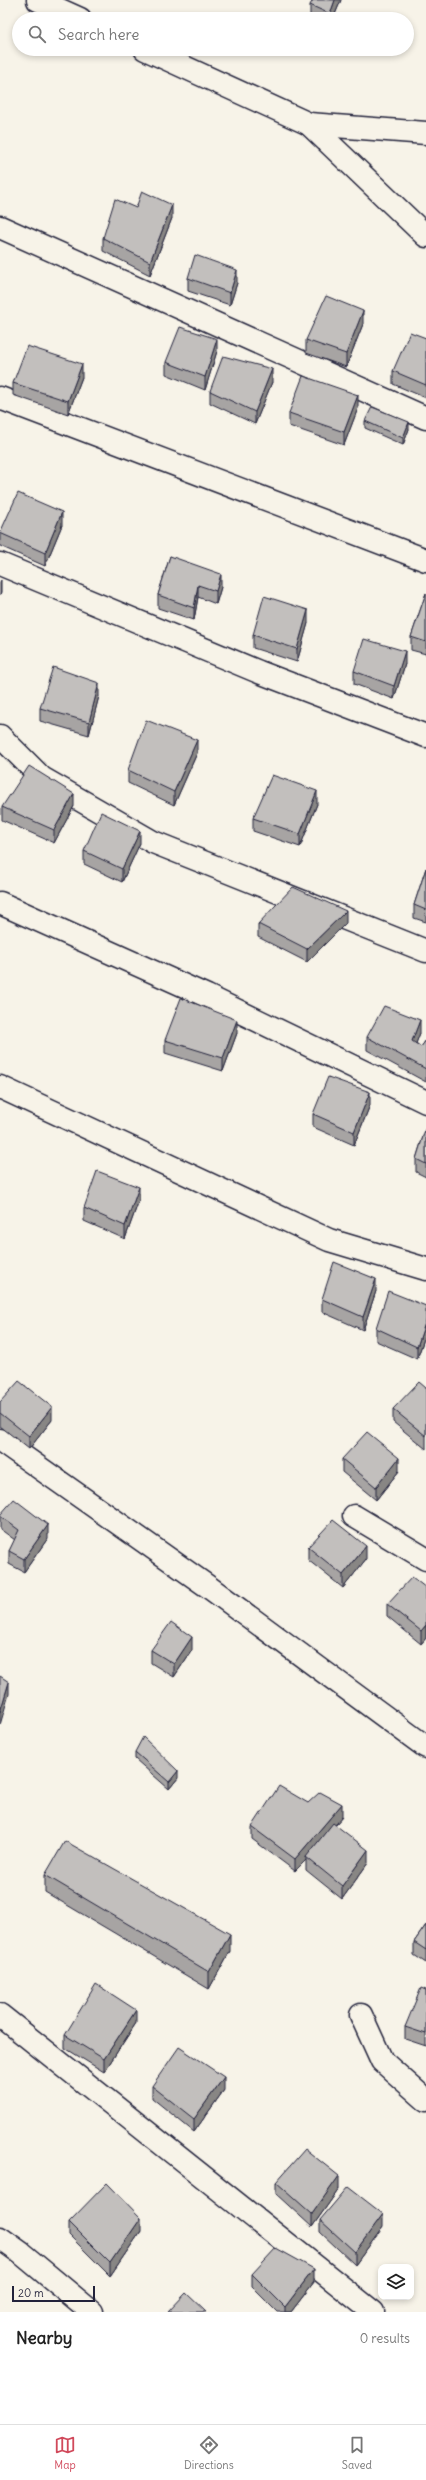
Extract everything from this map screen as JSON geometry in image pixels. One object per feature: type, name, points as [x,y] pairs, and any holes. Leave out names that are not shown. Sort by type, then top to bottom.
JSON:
[{"type":"street","points":[[38,0],[65,12]]},
{"type":"street","points":[[160,56],[309,124],[426,236]]},
{"type":"street","points":[[309,124],[426,133]]},
{"type":"street","points":[[0,227],[426,418]]},
{"type":"street","points":[[0,398],[426,560]]},
{"type":"street","points":[[0,564],[259,672],[426,736]]},
{"type":"street","points":[[0,736],[42,778],[153,842],[426,951]]},
{"type":"street","points":[[0,903],[207,996],[426,1102]]},
{"type":"street","points":[[0,1087],[329,1240],[426,1269]]},
{"type":"street","points":[[0,1440],[210,1588],[426,1747]]},
{"type":"street","points":[[354,1516],[426,1558]]},
{"type":"street","points":[[0,2015],[373,2312]]},
{"type":"street","points":[[361,2015],[382,2062],[426,2100]]},
{"type":"street","points":[[0,2238],[21,2253],[92,2312]]},
{"type":"building","points":[[313,0],[335,0],[331,12],[326,12],[310,5]]},
{"type":"building","points":[[142,191],[172,205],[150,262],[103,238],[115,199],[136,208]]},
{"type":"building","points":[[195,255],[237,270],[230,293],[188,278]]},
{"type":"building","points":[[326,296],[363,311],[346,354],[306,340]]},
{"type":"building","points":[[180,327],[217,339],[205,377],[166,362]]},
{"type":"building","points":[[410,332],[426,338],[426,385],[393,371]]},
{"type":"building","points":[[27,346],[82,364],[68,401],[13,383]]},
{"type":"building","points":[[223,356],[272,369],[255,412],[210,391]]},
{"type":"building","points":[[303,376],[358,395],[344,432],[289,413]]},
{"type":"building","points":[[372,407],[409,422],[403,438],[365,421]]},
{"type":"building","points":[[18,493],[62,512],[45,553],[0,533]]},
{"type":"building","points":[[170,556],[221,574],[216,591],[198,585],[194,608],[158,595]]},
{"type":"building","points":[[426,593],[426,642],[411,637]]},
{"type":"building","points":[[264,596],[308,610],[297,649],[253,635]]},
{"type":"building","points":[[364,639],[405,651],[394,686],[354,671]]},
{"type":"building","points":[[53,667],[99,683],[89,722],[40,708]]},
{"type":"building","points":[[146,720],[197,740],[174,792],[128,770]]},
{"type":"building","points":[[29,766],[74,794],[54,830],[2,807]]},
{"type":"building","points":[[272,775],[317,791],[300,834],[253,818]]},
{"type":"building","points":[[101,812],[140,831],[122,869],[84,851]]},
{"type":"building","points":[[426,868],[426,910],[414,905]]},
{"type":"building","points":[[293,887],[346,911],[307,949],[258,924]]},
{"type":"building","points":[[181,998],[237,1020],[223,1058],[165,1040]]},
{"type":"building","points":[[384,1006],[420,1020],[412,1041],[421,1047],[426,1040],[426,1069],[367,1037]]},
{"type":"building","points":[[328,1077],[370,1092],[354,1132],[313,1114]]},
{"type":"building","points":[[426,1127],[426,1164],[416,1159]]},
{"type":"building","points":[[97,1171],[139,1187],[125,1226],[84,1208]]},
{"type":"building","points":[[334,1262],[376,1279],[363,1317],[322,1299]]},
{"type":"building","points":[[388,1291],[426,1306],[426,1320],[417,1347],[376,1328]]},
{"type":"building","points":[[19,1381],[52,1407],[29,1436],[0,1413],[0,1402]]},
{"type":"building","points":[[419,1382],[426,1388],[426,1436],[393,1409]]},
{"type":"building","points":[[367,1432],[399,1458],[376,1487],[342,1459]]},
{"type":"building","points":[[14,1499],[48,1525],[24,1559],[9,1551],[19,1530],[0,1516]]},
{"type":"building","points":[[333,1520],[366,1546],[343,1575],[308,1547]]},
{"type":"building","points":[[412,1577],[426,1588],[426,1625],[421,1631],[387,1604]]},
{"type":"building","points":[[171,1622],[192,1637],[174,1664],[151,1650]]},
{"type":"building","points":[[0,1676],[9,1682],[0,1712]]},
{"type":"building","points":[[143,1737],[178,1771],[169,1782],[135,1752]]},
{"type":"building","points":[[279,1786],[308,1803],[320,1792],[342,1804],[295,1859],[252,1827]]},
{"type":"building","points":[[333,1823],[368,1850],[342,1886],[306,1857]]},
{"type":"building","points":[[65,1841],[230,1934],[209,1972],[45,1875]]},
{"type":"building","points":[[426,1925],[426,1950],[414,1942]]},
{"type":"building","points":[[96,1984],[136,2010],[104,2059],[65,2035]]},
{"type":"building","points":[[421,1988],[426,1990],[426,2034],[405,2027]]},
{"type":"building","points":[[179,2047],[224,2077],[194,2119],[152,2086]]},
{"type":"building","points":[[305,2149],[339,2176],[312,2214],[276,2182]]},
{"type":"building","points":[[107,2183],[141,2218],[110,2263],[69,2222]]},
{"type":"building","points":[[348,2187],[383,2214],[355,2252],[320,2220]]},
{"type":"building","points":[[276,2248],[314,2269],[285,2307],[252,2274]]},
{"type":"building","points":[[186,2293],[206,2312],[168,2312]]}]
